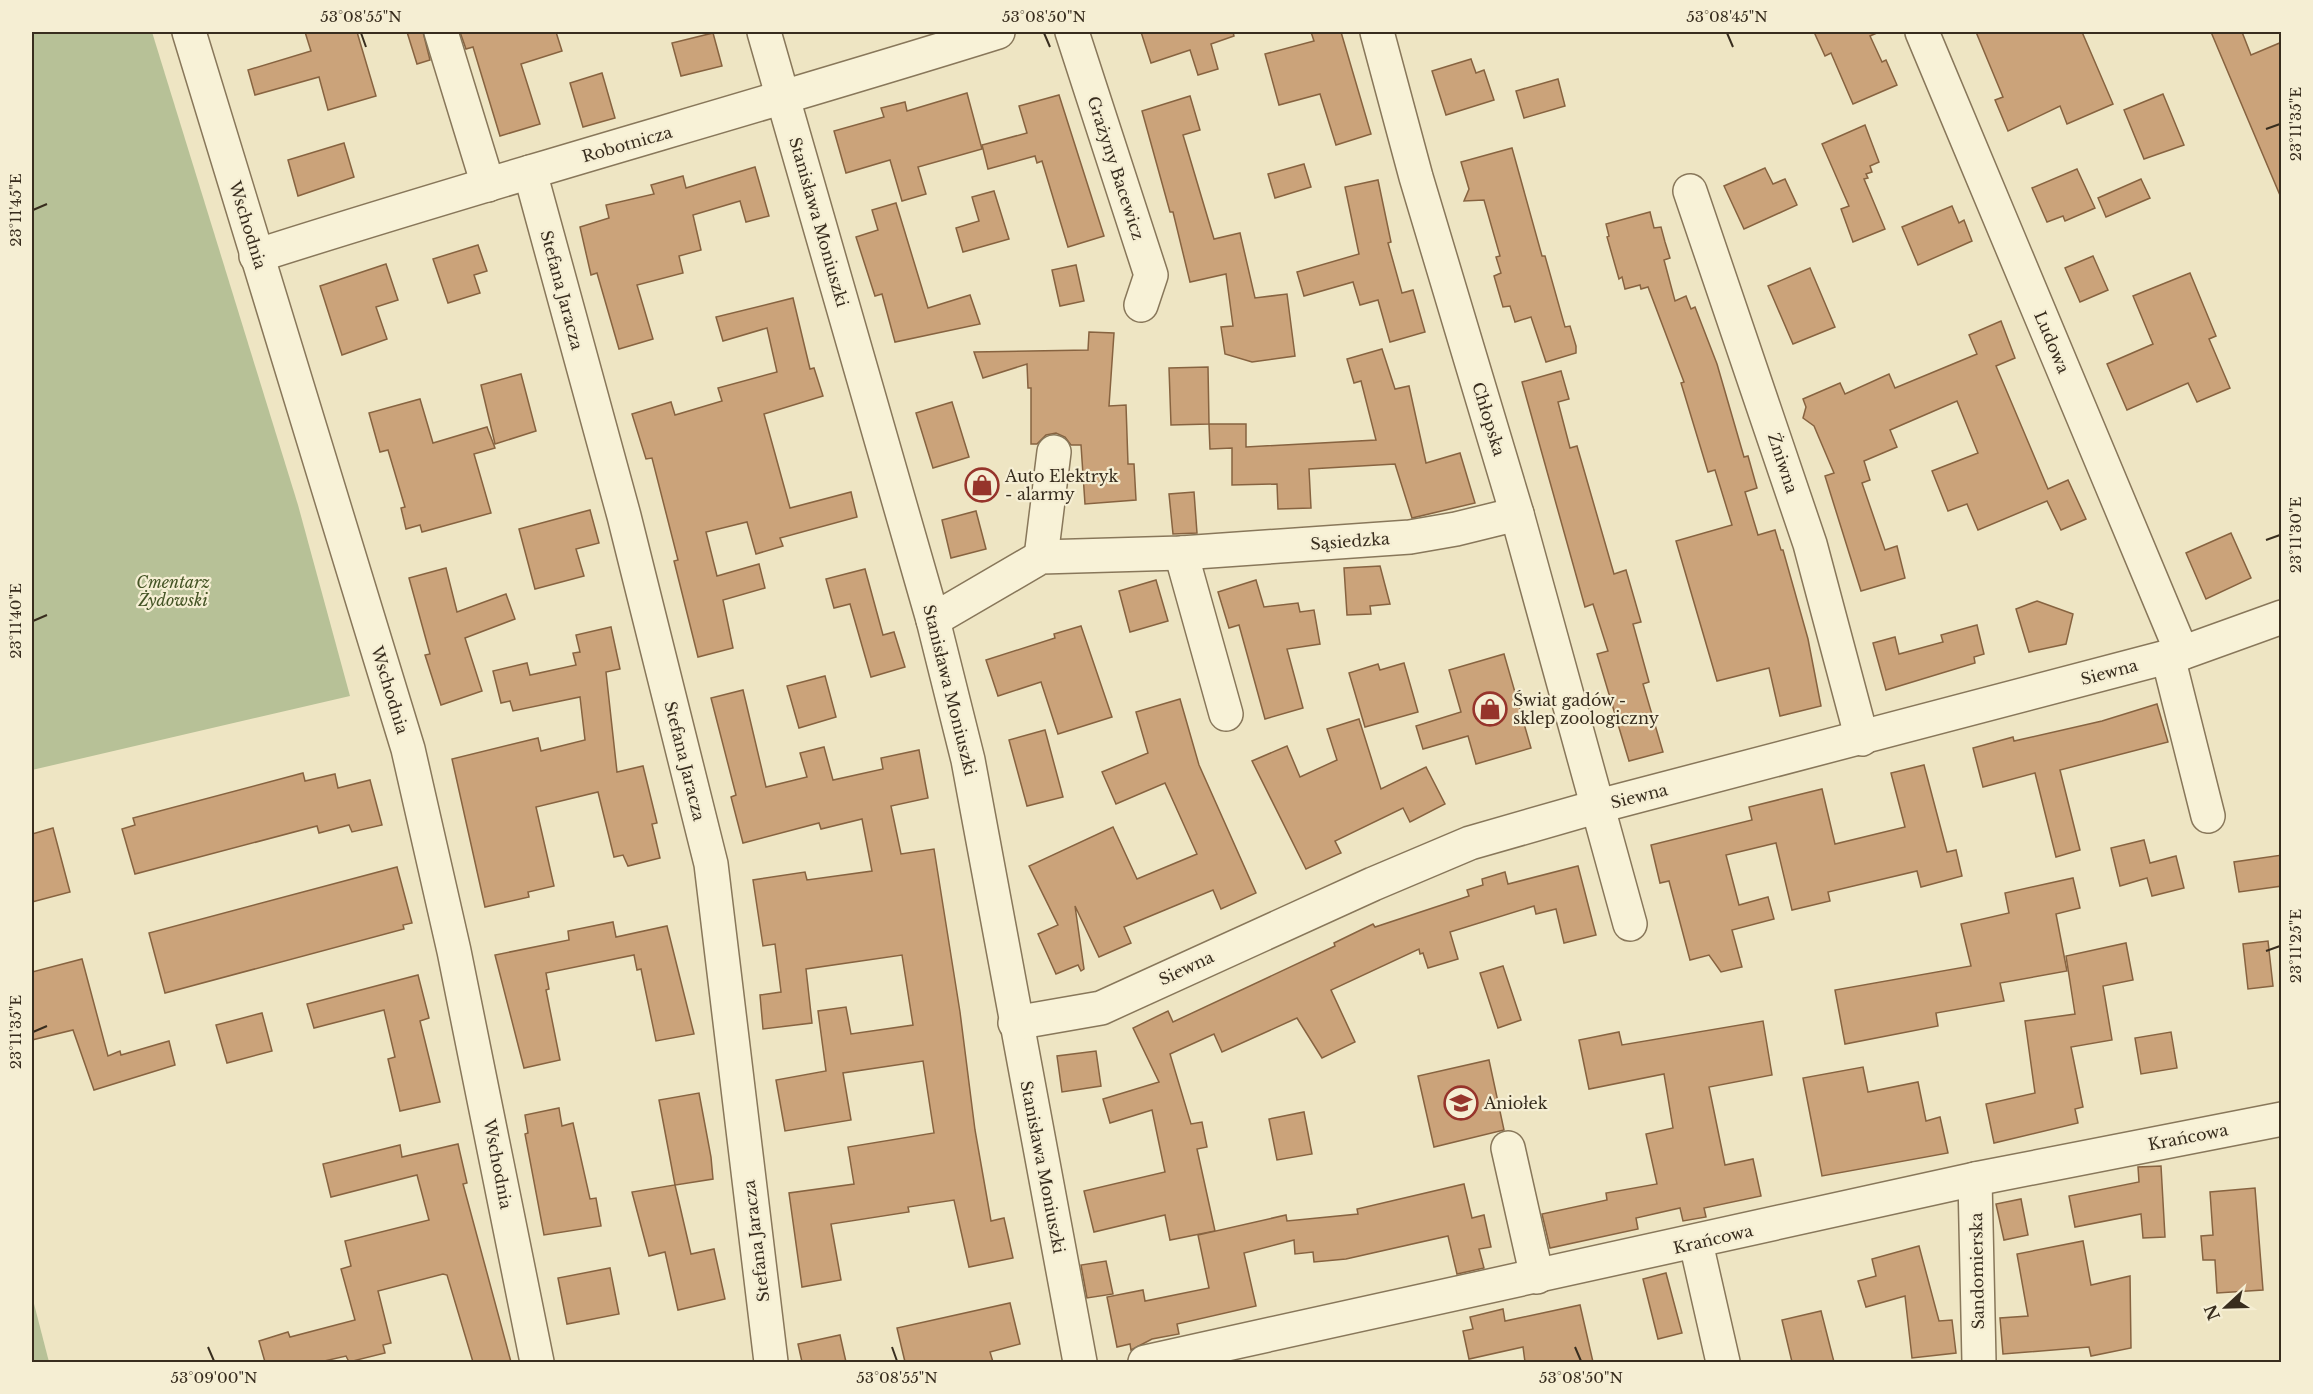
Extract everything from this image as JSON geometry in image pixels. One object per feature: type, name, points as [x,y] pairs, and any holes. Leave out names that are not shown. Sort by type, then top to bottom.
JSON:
[{"type":"street","name":"Wschodnia","points":[[189,32],[408,749],[454,951],[537,1362]]},
{"type":"street","points":[[441,32],[488,185]]},
{"type":"street","name":"Stanisława Moniuszki","points":[[764,32],[933,620],[969,760],[1015,1023],[1080,1362]]},
{"type":"street","name":"Robotnicza","points":[[256,256],[530,172],[784,99],[998,32]]},
{"type":"street","name":"Grażyny Bacewicz","points":[[1072,32],[1151,274],[1141,305]]},
{"type":"street","name":"Chłopska","points":[[1377,32],[1416,177],[1517,514],[1630,924]]},
{"type":"street","name":"Ludowa","points":[[1922,32],[2175,655],[2208,816]]},
{"type":"street","name":"Stefana Jaracza","points":[[530,172],[624,516],[711,864],[771,1362]]},
{"type":"street","name":"Żniwna","points":[[1690,191],[1810,544],[1862,739]]},
{"type":"street","points":[[1041,557],[1054,452]]},
{"type":"street","name":"Sąsiedzka","points":[[933,620],[1041,557],[1181,553],[1410,537],[1456,529],[1517,514]]},
{"type":"street","points":[[1181,553],[1226,714]]},
{"type":"street","name":"Siewna","points":[[1015,1023],[1101,1008],[1372,884],[1470,843],[1599,806],[1862,739],[2175,655],[2282,617]]},
{"type":"street","name":"Krańcowa","points":[[1145,1362],[1696,1243],[1975,1179],[2282,1119]]},
{"type":"street","points":[[1508,1148],[1537,1277]]},
{"type":"street","name":"Sandomierska","points":[[1975,1179],[1979,1362]]},
{"type":"street","points":[[1696,1243],[1723,1362]]},
{"type":"green space","name":"Cmentarz Żydowski","points":[[32,32],[152,32],[298,505],[350,696],[32,770]]},
{"type":"green space","points":[[32,1296],[49,1362],[32,1362]]},
{"type":"building","points":[[305,32],[357,32],[376,96],[328,110],[319,77],[255,95],[248,70],[311,51]]},
{"type":"building","points":[[407,32],[423,32],[430,60],[417,64]]},
{"type":"building","points":[[460,32],[556,32],[562,51],[521,64],[540,124],[500,136],[473,47],[466,49]]},
{"type":"building","points":[[1141,32],[1233,32],[1234,36],[1211,44],[1218,69],[1198,75],[1190,50],[1151,63]]},
{"type":"building","points":[[1311,32],[1341,32],[1371,134],[1336,145],[1320,94],[1279,105],[1265,54],[1314,41]]},
{"type":"building","points":[[1814,32],[1879,32],[1870,36],[1882,62],[1886,60],[1897,85],[1853,104],[1831,53],[1825,56]]},
{"type":"building","points":[[1976,32],[2082,32],[2113,104],[2067,124],[2060,106],[2008,131],[1995,100],[2003,97]]},
{"type":"building","points":[[2211,32],[2242,32],[2251,55],[2282,42],[2282,200]]},
{"type":"building","points":[[713,33],[722,66],[681,76],[672,43]]},
{"type":"building","points":[[1471,59],[1476,73],[1484,70],[1494,100],[1446,115],[1432,71]]},
{"type":"building","points":[[602,73],[615,118],[583,127],[570,83]]},
{"type":"building","points":[[1558,79],[1565,106],[1524,118],[1516,91]]},
{"type":"building","points":[[967,93],[982,149],[918,167],[926,194],[902,201],[890,160],[846,173],[834,131],[884,117],[881,108],[905,102],[907,111]]},
{"type":"building","points":[[2163,94],[2184,145],[2144,159],[2124,110]]},
{"type":"building","points":[[1059,95],[1104,236],[1068,247],[1042,161],[1037,163],[1035,156],[988,169],[982,145],[1027,133],[1019,106]]},
{"type":"building","points":[[1190,96],[1200,130],[1183,135],[1214,239],[1240,233],[1255,298],[1287,294],[1295,356],[1252,362],[1225,354],[1221,327],[1233,326],[1226,274],[1190,282],[1173,212],[1170,212],[1142,111]]},
{"type":"building","points":[[1865,125],[1879,162],[1870,166],[1872,172],[1866,174],[1868,178],[1864,179],[1885,229],[1853,242],[1841,209],[1849,206],[1822,144]]},
{"type":"building","points":[[344,143],[354,177],[298,196],[288,160]]},
{"type":"building","points":[[1512,148],[1542,256],[1545,256],[1565,327],[1570,326],[1576,346],[1576,353],[1546,362],[1531,317],[1515,322],[1510,306],[1503,307],[1494,276],[1501,273],[1496,257],[1500,256],[1484,200],[1464,201],[1469,189],[1461,162]]},
{"type":"building","points":[[1304,164],[1311,187],[1275,198],[1268,174]]},
{"type":"building","points":[[755,167],[769,216],[746,222],[740,201],[693,215],[701,250],[679,256],[683,273],[637,285],[653,339],[619,349],[597,273],[591,275],[580,227],[609,218],[606,205],[654,194],[651,185],[683,176],[686,188]]},
{"type":"building","points":[[1765,168],[1773,184],[1785,179],[1797,205],[1744,229],[1724,186]]},
{"type":"building","points":[[2077,169],[2095,208],[2065,221],[2063,216],[2047,222],[2032,188]]},
{"type":"building","points":[[2141,179],[2150,198],[2106,217],[2098,198]]},
{"type":"building","points":[[1378,180],[1391,242],[1388,243],[1402,293],[1413,290],[1425,332],[1390,342],[1378,300],[1360,305],[1353,282],[1304,296],[1297,272],[1359,254],[1345,187]]},
{"type":"building","points":[[994,191],[1009,239],[963,252],[956,228],[979,221],[972,197]]},
{"type":"building","points":[[896,203],[928,308],[970,295],[980,324],[895,342],[882,294],[875,296],[856,237],[878,230],[872,210]]},
{"type":"building","points":[[1952,206],[1959,223],[1964,220],[1972,241],[1918,265],[1902,227]]},
{"type":"building","points":[[1650,212],[1654,228],[1661,227],[1670,258],[1664,260],[1675,301],[1686,296],[1691,309],[1695,307],[1717,364],[1744,457],[1748,456],[1757,488],[1745,492],[1758,535],[1775,530],[1781,550],[1783,550],[1808,639],[1821,706],[1780,716],[1769,668],[1717,681],[1676,541],[1732,525],[1715,470],[1708,472],[1681,383],[1684,382],[1648,287],[1641,289],[1640,285],[1625,289],[1622,277],[1619,279],[1607,237],[1609,236],[1606,224]]},
{"type":"building","points":[[478,245],[487,271],[474,275],[480,293],[448,303],[433,259]]},
{"type":"building","points":[[2093,256],[2108,290],[2080,302],[2065,268]]},
{"type":"building","points":[[386,264],[398,300],[376,307],[387,339],[342,355],[320,286]]},
{"type":"building","points":[[1076,265],[1084,301],[1060,306],[1052,270]]},
{"type":"building","points":[[1810,268],[1835,327],[1793,344],[1768,286]]},
{"type":"building","points":[[2190,273],[2216,336],[2209,339],[2230,388],[2197,402],[2188,383],[2127,410],[2107,364],[2153,344],[2133,296]]},
{"type":"building","points":[[793,298],[810,369],[814,368],[823,396],[764,414],[790,508],[851,492],[857,517],[780,538],[783,546],[756,554],[747,522],[706,532],[717,576],[759,564],[765,588],[723,600],[733,648],[698,657],[674,561],[678,560],[652,458],[646,459],[632,414],[671,402],[675,415],[722,401],[718,388],[777,372],[767,328],[723,341],[716,317]]},
{"type":"building","points":[[2001,321],[2015,358],[1996,366],[2048,489],[2068,480],[2086,519],[2061,530],[2047,501],[1978,530],[1967,504],[1948,511],[1932,471],[1978,453],[1957,401],[1890,430],[1897,447],[1864,461],[1870,480],[1862,483],[1885,550],[1897,546],[1905,578],[1861,591],[1825,476],[1834,473],[1814,426],[1803,418],[1806,407],[1803,399],[1840,383],[1845,394],[1889,374],[1895,388],[1977,354],[1969,335]]},
{"type":"building","points":[[1089,332],[1114,333],[1109,406],[1126,405],[1128,464],[1134,464],[1136,500],[1085,504],[1081,445],[1071,445],[1065,437],[1056,433],[1046,435],[1037,444],[1031,444],[1031,388],[1028,388],[1027,364],[983,378],[974,352],[1088,350]]},
{"type":"building","points":[[1382,349],[1395,389],[1409,386],[1426,463],[1460,453],[1475,503],[1412,518],[1395,464],[1309,469],[1311,508],[1278,509],[1277,484],[1232,485],[1232,448],[1210,449],[1209,424],[1246,424],[1246,447],[1376,440],[1361,381],[1354,383],[1347,359]]},
{"type":"building","points":[[1208,367],[1209,424],[1171,425],[1169,368]]},
{"type":"building","points":[[1561,371],[1569,399],[1558,402],[1570,448],[1577,446],[1614,574],[1626,570],[1641,622],[1633,624],[1649,682],[1643,684],[1663,752],[1629,761],[1597,654],[1608,651],[1593,604],[1585,607],[1522,382]]},
{"type":"building","points":[[521,374],[536,431],[495,444],[481,385]]},
{"type":"building","points":[[420,399],[433,443],[487,427],[495,448],[474,454],[491,513],[422,532],[420,525],[406,529],[401,508],[405,507],[388,450],[380,452],[369,413]]},
{"type":"building","points":[[952,402],[969,457],[933,468],[916,413]]},
{"type":"building","points":[[1194,492],[1197,533],[1173,534],[1169,494]]},
{"type":"building","points":[[590,510],[599,543],[576,549],[584,576],[535,589],[519,529]]},
{"type":"building","points":[[976,511],[986,549],[951,558],[942,520]]},
{"type":"building","points":[[2231,533],[2251,578],[2206,599],[2186,553]]},
{"type":"building","points":[[1380,566],[1390,604],[1370,606],[1371,614],[1347,615],[1344,568]]},
{"type":"building","points":[[446,568],[457,612],[506,594],[515,619],[465,638],[482,691],[441,705],[425,655],[430,654],[409,578]]},
{"type":"building","points":[[865,569],[883,635],[894,632],[905,667],[871,677],[850,604],[834,608],[826,579]]},
{"type":"building","points":[[1156,580],[1168,621],[1130,632],[1119,591]]},
{"type":"building","points":[[1256,580],[1264,607],[1298,603],[1300,612],[1314,610],[1320,644],[1287,649],[1303,708],[1265,719],[1239,625],[1229,628],[1218,592]]},
{"type":"building","points":[[2037,601],[2073,614],[2066,644],[2029,652],[2016,609]]},
{"type":"building","points":[[1977,625],[1984,654],[1974,657],[1975,663],[1886,690],[1873,643],[1895,637],[1899,654],[1943,642],[1941,635]]},
{"type":"building","points":[[1081,626],[1112,717],[1058,734],[1041,682],[998,696],[986,660],[1055,638],[1054,634]]},
{"type":"building","points":[[611,627],[620,669],[606,672],[617,772],[643,766],[657,823],[652,824],[660,858],[628,866],[623,855],[614,857],[598,792],[536,807],[554,886],[528,892],[529,897],[485,907],[452,759],[538,738],[541,751],[585,740],[580,697],[513,711],[510,701],[501,703],[493,671],[527,663],[530,675],[576,665],[573,653],[580,652],[576,635]]},
{"type":"building","name":"Świat gadów - sklep zoologiczny","points":[[1504,654],[1531,748],[1476,764],[1468,736],[1423,749],[1416,726],[1461,712],[1449,670]]},
{"type":"building","points":[[1404,663],[1418,712],[1365,727],[1349,673],[1378,664],[1380,670]]},
{"type":"building","points":[[825,676],[836,717],[799,728],[787,686]]},
{"type":"building","points":[[743,690],[766,787],[807,777],[800,753],[824,747],[833,780],[883,769],[881,758],[919,750],[928,798],[891,806],[901,854],[934,849],[960,1012],[975,1130],[991,1221],[1004,1218],[1013,1258],[969,1267],[954,1200],[908,1207],[909,1212],[831,1224],[841,1280],[802,1287],[789,1193],[854,1184],[848,1147],[934,1133],[923,1061],[843,1073],[851,1120],[785,1131],[776,1080],[826,1071],[818,1011],[846,1007],[851,1034],[913,1025],[902,955],[806,969],[812,1023],[763,1029],[760,995],[781,992],[775,944],[763,946],[753,880],[805,872],[807,880],[872,871],[862,819],[821,829],[819,823],[743,843],[731,797],[736,795],[711,698]]},
{"type":"building","points":[[1180,699],[1199,765],[1256,893],[1221,909],[1213,890],[1124,927],[1131,943],[1099,957],[1075,906],[1084,969],[1081,971],[1078,965],[1056,974],[1038,934],[1058,925],[1029,866],[1113,827],[1137,879],[1197,854],[1165,783],[1116,804],[1102,772],[1148,753],[1136,712]]},
{"type":"building","points":[[2157,704],[2168,742],[2060,770],[2080,850],[2056,857],[2035,773],[1983,787],[1973,748],[2013,737],[2014,741],[2102,721]]},
{"type":"building","points":[[1359,719],[1381,789],[1426,767],[1445,804],[1410,822],[1403,808],[1335,841],[1341,853],[1306,869],[1252,761],[1287,746],[1300,777],[1337,760],[1327,729]]},
{"type":"building","points":[[1045,730],[1063,797],[1027,806],[1009,740]]},
{"type":"building","points":[[1924,765],[1947,852],[1956,850],[1962,876],[1921,887],[1917,871],[1828,892],[1830,901],[1792,910],[1776,843],[1726,855],[1739,905],[1768,897],[1774,919],[1732,930],[1742,967],[1721,972],[1709,955],[1690,960],[1669,881],[1660,883],[1651,845],[1752,820],[1749,807],[1822,789],[1835,844],[1905,827],[1891,773]]},
{"type":"building","points":[[303,773],[305,781],[335,774],[338,788],[370,780],[382,825],[352,832],[349,825],[319,833],[317,826],[135,874],[122,829],[135,825],[133,818]]},
{"type":"building","points":[[53,828],[70,892],[32,902],[32,834]]},
{"type":"building","points":[[2144,840],[2150,863],[2176,856],[2184,888],[2152,896],[2147,878],[2120,886],[2111,848]]},
{"type":"building","points":[[2282,855],[2282,886],[2239,892],[2234,862]]},
{"type":"building","points":[[1578,866],[1596,935],[1564,943],[1556,909],[1536,914],[1534,906],[1450,932],[1458,959],[1428,968],[1423,953],[1420,954],[1419,949],[1331,990],[1355,1042],[1322,1058],[1297,1018],[1222,1052],[1214,1034],[1170,1054],[1191,1124],[1202,1122],[1207,1147],[1197,1149],[1215,1231],[1170,1240],[1165,1215],[1094,1232],[1084,1191],[1165,1172],[1152,1110],[1110,1123],[1103,1099],[1159,1082],[1133,1028],[1168,1011],[1173,1022],[1335,946],[1334,943],[1373,924],[1375,927],[1469,896],[1467,890],[1483,885],[1482,879],[1505,872],[1508,884]]},
{"type":"building","points":[[397,867],[412,923],[403,925],[404,929],[165,993],[149,933]]},
{"type":"building","points":[[2073,878],[2080,908],[2056,914],[2067,971],[2000,983],[2004,1001],[1936,1013],[1938,1026],[1845,1044],[1835,990],[1971,966],[1961,924],[2009,913],[2005,893]]},
{"type":"building","points":[[613,922],[616,937],[667,926],[694,1034],[656,1041],[641,969],[637,970],[634,955],[546,973],[549,989],[546,990],[560,1060],[524,1068],[495,955],[569,940],[568,931]]},
{"type":"building","points":[[2268,941],[2273,986],[2248,989],[2243,944]]},
{"type":"building","points":[[2126,943],[2133,980],[2103,986],[2112,1040],[2071,1047],[2083,1107],[2075,1109],[2078,1123],[1994,1143],[1986,1104],[2035,1093],[2025,1021],[2075,1014],[2066,956]]},
{"type":"building","points":[[82,959],[108,1056],[120,1051],[121,1055],[169,1041],[175,1065],[94,1090],[73,1030],[32,1040],[32,972]]},
{"type":"building","points":[[1503,966],[1521,1020],[1498,1028],[1480,973]]},
{"type":"building","points":[[418,975],[429,1018],[420,1021],[440,1102],[400,1111],[388,1059],[395,1057],[384,1010],[314,1028],[307,1004]]},
{"type":"building","points":[[262,1013],[272,1051],[227,1063],[216,1025]]},
{"type":"building","points":[[1763,1021],[1772,1075],[1709,1087],[1725,1165],[1753,1159],[1761,1196],[1704,1208],[1706,1217],[1683,1221],[1680,1208],[1636,1218],[1638,1229],[1550,1248],[1542,1214],[1607,1200],[1606,1193],[1657,1184],[1646,1134],[1673,1128],[1664,1074],[1589,1089],[1579,1040],[1619,1032],[1622,1045]]},
{"type":"building","points":[[2171,1032],[2177,1068],[2141,1074],[2135,1038]]},
{"type":"building","points":[[1096,1051],[1101,1086],[1062,1092],[1057,1056]]},
{"type":"building","name":"Aniołek","points":[[1489,1060],[1504,1130],[1434,1147],[1418,1076]]},
{"type":"building","points":[[1863,1067],[1868,1092],[1918,1082],[1926,1121],[1940,1117],[1948,1153],[1822,1176],[1803,1078]]},
{"type":"building","points":[[699,1093],[713,1179],[675,1185],[659,1100]]},
{"type":"building","points":[[559,1108],[562,1126],[573,1123],[590,1199],[596,1198],[601,1226],[544,1235],[525,1134],[528,1133],[525,1115]]},
{"type":"building","points":[[1304,1112],[1312,1154],[1277,1160],[1269,1119]]},
{"type":"building","points":[[458,1144],[467,1183],[463,1184],[511,1362],[473,1362],[447,1275],[443,1274],[378,1291],[391,1343],[383,1345],[385,1353],[349,1362],[346,1356],[320,1362],[265,1362],[259,1341],[288,1332],[290,1337],[355,1320],[341,1269],[351,1266],[345,1241],[429,1220],[417,1175],[331,1197],[323,1164],[400,1145],[402,1157]]},
{"type":"building","points":[[2161,1166],[2165,1237],[2143,1238],[2141,1214],[2075,1227],[2069,1196],[2139,1182],[2138,1167]]},
{"type":"building","points":[[1464,1184],[1472,1218],[1484,1215],[1491,1247],[1479,1249],[1484,1268],[1457,1274],[1448,1236],[1346,1259],[1314,1262],[1313,1252],[1295,1254],[1294,1240],[1244,1253],[1256,1306],[1177,1324],[1179,1334],[1152,1339],[1131,1350],[1130,1344],[1117,1347],[1107,1297],[1143,1290],[1145,1301],[1209,1288],[1198,1235],[1286,1215],[1287,1221],[1358,1214],[1357,1209]]},
{"type":"building","points":[[675,1185],[691,1254],[714,1249],[725,1299],[678,1310],[665,1252],[649,1256],[632,1192]]},
{"type":"building","points":[[2255,1188],[2263,1290],[2217,1293],[2215,1260],[2203,1260],[2201,1236],[2213,1235],[2210,1192]]},
{"type":"building","points":[[2021,1199],[2028,1235],[2004,1240],[1996,1204]]},
{"type":"building","points":[[2083,1241],[2091,1285],[2130,1276],[2131,1348],[2091,1356],[2089,1347],[2003,1354],[2000,1318],[2028,1316],[2017,1254]]},
{"type":"building","points":[[1919,1246],[1939,1321],[1952,1320],[1956,1353],[1912,1358],[1905,1296],[1866,1307],[1858,1281],[1876,1276],[1872,1259]]},
{"type":"building","points":[[1106,1261],[1113,1294],[1087,1298],[1081,1265]]},
{"type":"building","points":[[610,1268],[619,1314],[567,1324],[558,1278]]},
{"type":"building","points":[[1666,1273],[1682,1333],[1658,1339],[1643,1279]]},
{"type":"building","points":[[1010,1303],[1020,1344],[990,1352],[993,1362],[905,1362],[897,1328]]},
{"type":"building","points":[[1580,1305],[1593,1362],[1525,1362],[1523,1347],[1469,1359],[1463,1331],[1473,1329],[1470,1317],[1503,1309],[1505,1321]]},
{"type":"building","points":[[1821,1311],[1834,1362],[1792,1362],[1782,1320]]},
{"type":"building","points":[[840,1335],[846,1362],[802,1362],[798,1344]]},
{"type":"place","name":"Auto Elektryk - alarmy","points":[[982,485]]},
{"type":"place","name":"Świat gadów - sklep zoologiczny","points":[[1490,709]]},
{"type":"place","name":"Aniołek","points":[[1461,1103]]}]
